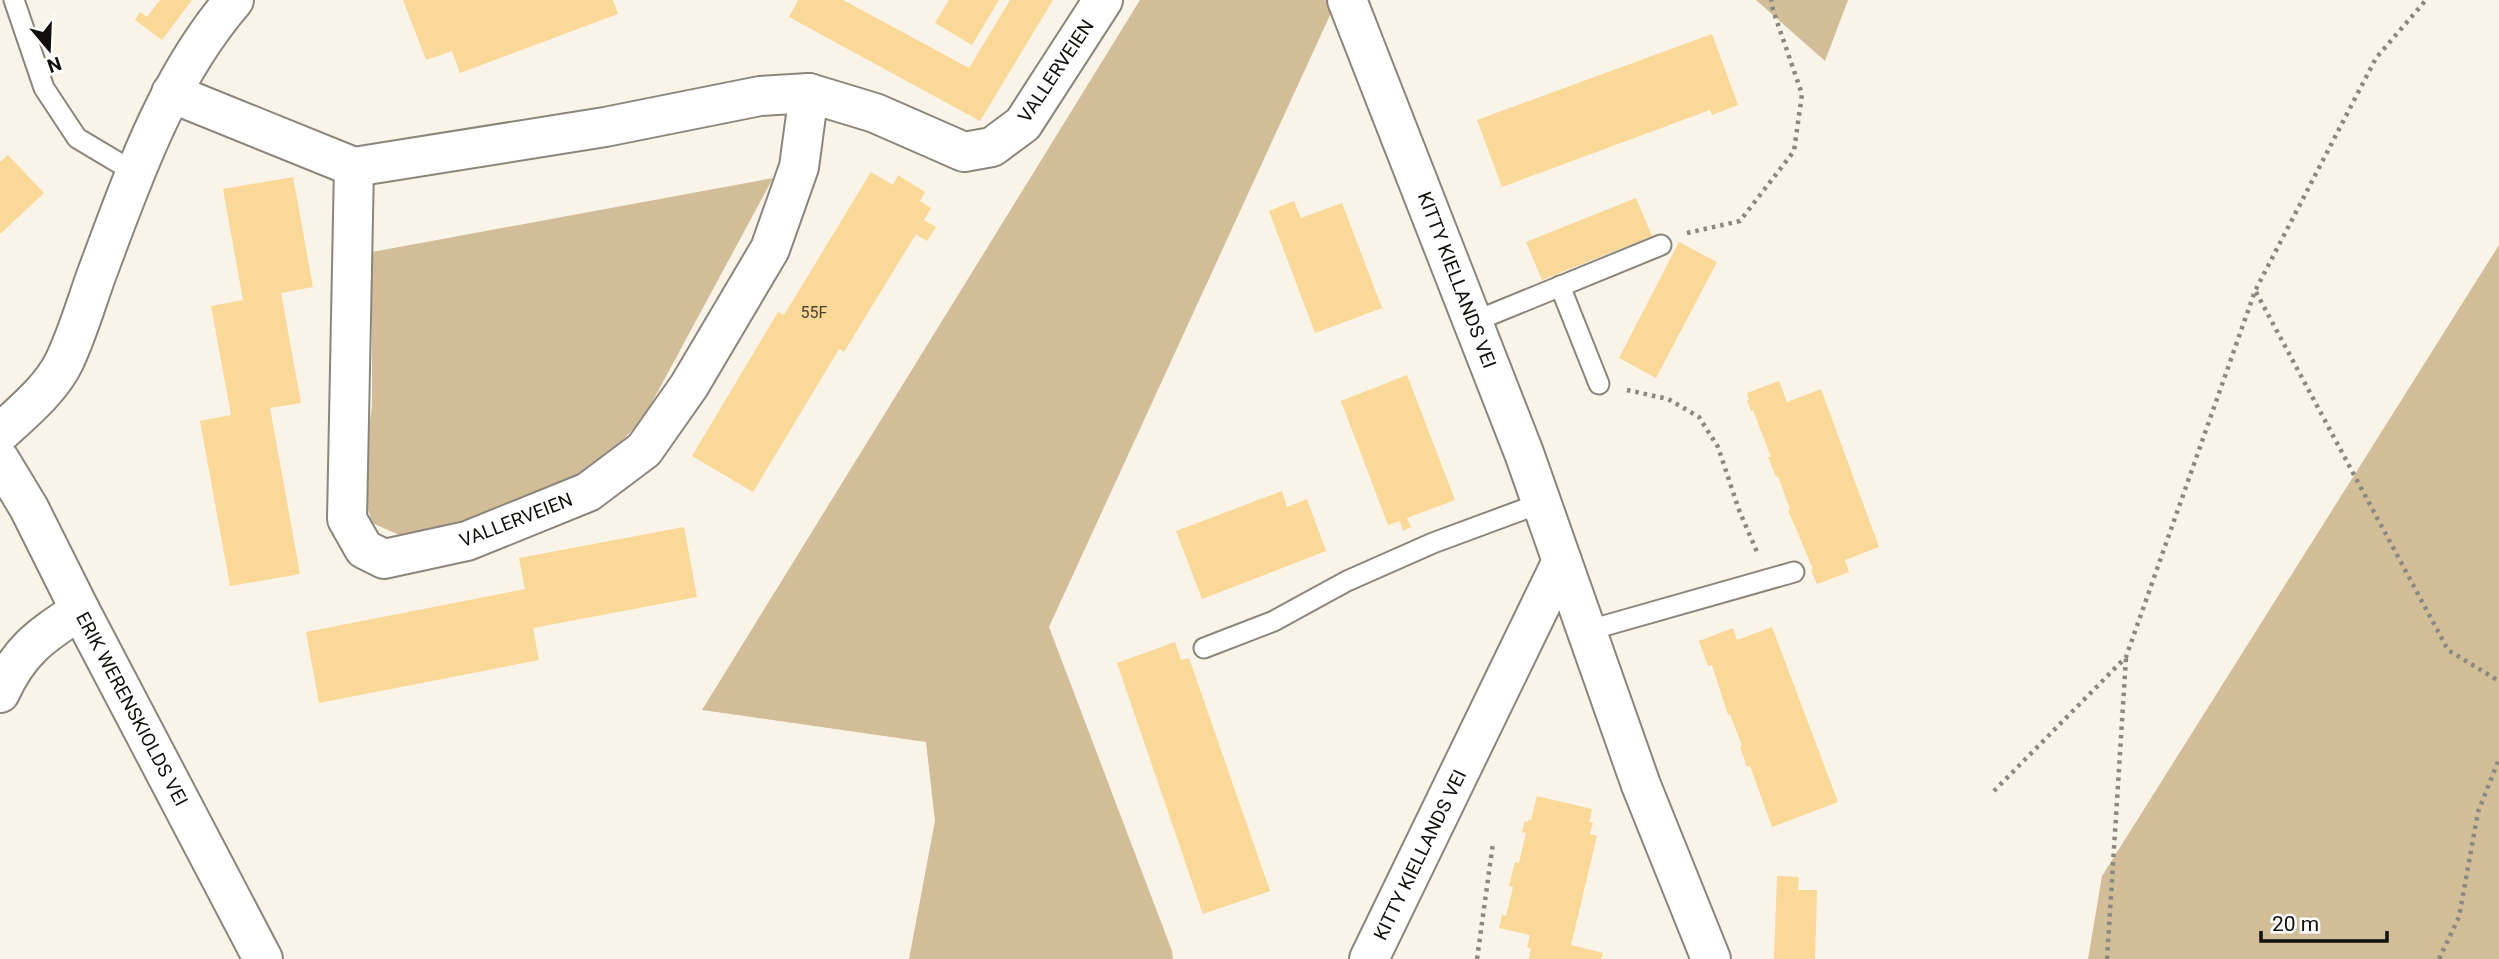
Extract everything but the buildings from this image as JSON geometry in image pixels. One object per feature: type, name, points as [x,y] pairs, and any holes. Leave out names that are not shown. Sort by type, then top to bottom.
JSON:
[{"type":"street","points":[[0,433],[32,404],[64,363],[134,172],[171,93],[219,18],[234,0]]},
{"type":"street","name":"VALLERVEIEN","points":[[809,93],[799,167],[770,249],[689,386],[644,450],[588,492],[467,541],[384,559],[364,550],[346,519],[354,167],[605,127],[760,96],[809,93],[875,113],[964,152],[992,147],[1023,124],[1103,0]]},
{"type":"street","name":"KITTY KIELLANDS VEI","points":[[1347,0],[1541,503],[1641,785],[1711,959]]},
{"type":"street","points":[[171,93],[354,167]]},
{"type":"street","name":"ERIK WERENSKIOLDS VEI","points":[[0,460],[29,508],[263,959]]},
{"type":"street","name":"KITTY KIELLANDS VEI","points":[[1369,959],[1562,561]]},
{"type":"street","points":[[0,693],[10,671],[37,638],[80,610]]},
{"type":"lane","points":[[14,0],[44,89],[77,138],[134,172]]},
{"type":"lane","points":[[1473,322],[1661,245]]},
{"type":"lane","points":[[1560,286],[1598,384]]},
{"type":"lane","points":[[1204,648],[1274,621],[1347,581],[1433,542],[1541,503]]},
{"type":"lane","points":[[1586,631],[1794,572]]},
{"type":"path","points":[[1661,245],[1686,233],[1740,221],[1794,151],[1802,94],[1771,0]]},
{"type":"path","points":[[2107,959],[2126,657],[2256,291],[2376,58],[2426,0]]},
{"type":"path","points":[[2256,291],[2448,650],[2499,681]]},
{"type":"path","points":[[1598,384],[1668,399],[1699,417],[1718,447],[1739,510],[1758,554],[1758,582]]},
{"type":"path","points":[[1994,791],[2126,657]]},
{"type":"path","points":[[2439,959],[2459,917],[2477,812],[2499,760]]},
{"type":"path","points":[[1477,959],[1493,843]]},
{"type":"shaded area","points":[[1140,0],[1337,0],[1049,627],[1173,959],[909,959],[935,821],[926,742],[702,710]]},
{"type":"shaded area","points":[[1756,0],[1848,0],[1825,61]]},
{"type":"shaded area","points":[[773,178],[643,419],[596,468],[490,519],[406,538],[372,523],[361,486],[372,406],[372,252]]},
{"type":"shaded area","points":[[2499,245],[2499,959],[2088,959],[2102,876]]}]
